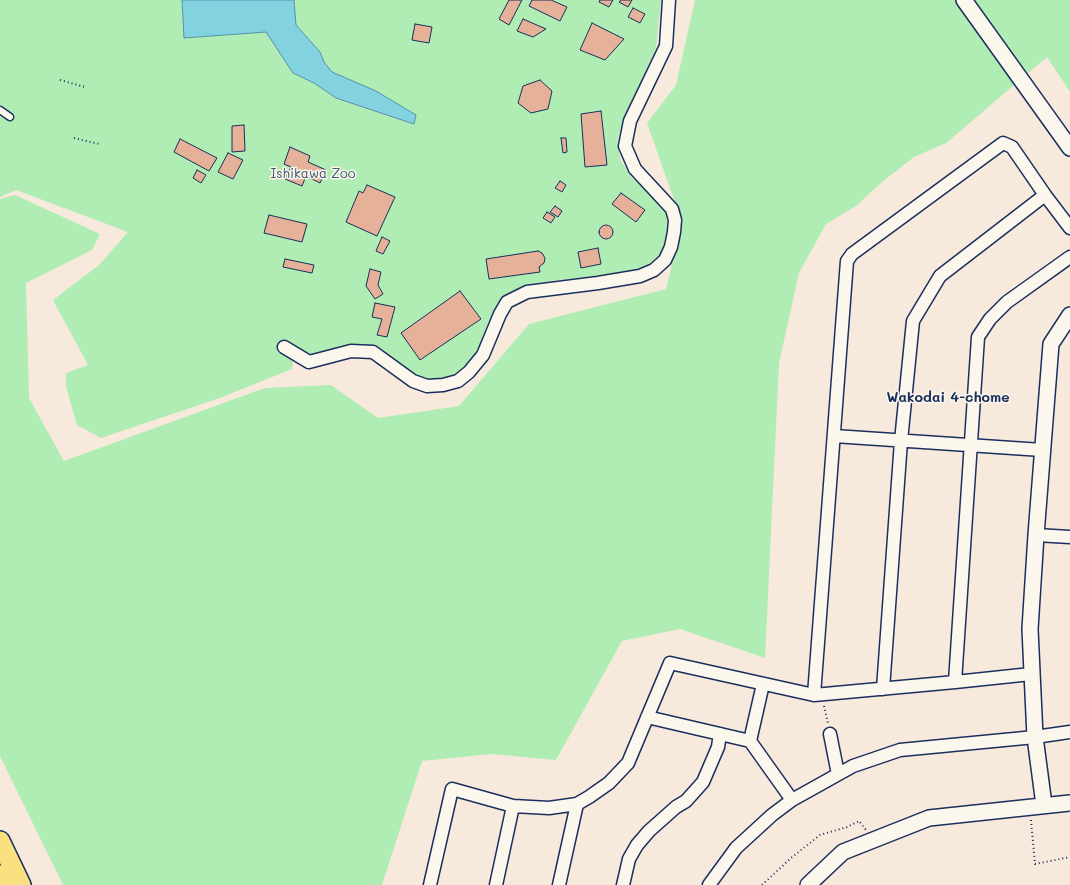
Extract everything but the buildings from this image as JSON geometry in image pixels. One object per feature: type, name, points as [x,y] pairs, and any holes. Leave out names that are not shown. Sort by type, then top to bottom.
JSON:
[{"type":"main road","points":[[0,841],[21,885]]},
{"type":"main road","points":[[0,875],[4,885]]},
{"type":"street","points":[[284,347],[309,362],[351,351],[373,352],[413,380],[427,386],[443,385],[458,381],[469,372],[483,355],[500,314],[507,302],[527,292],[640,276],[654,270],[665,260],[671,247],[675,220],[672,209],[635,169],[625,146],[630,121],[666,46],[669,0]]},
{"type":"street","points":[[964,0],[1070,148]]},
{"type":"street","points":[[818,694],[834,436],[847,261],[852,254],[1004,143],[1012,147],[1070,228]]},
{"type":"street","points":[[884,688],[901,441],[913,322],[940,276],[1045,195]]},
{"type":"street","points":[[955,682],[978,337],[990,319],[1006,302],[1070,257]]},
{"type":"street","points":[[1037,806],[1030,629],[1036,535],[1051,344],[1070,315]]},
{"type":"street","points":[[834,436],[1042,450]]},
{"type":"street","points":[[1036,535],[1070,537]]},
{"type":"street","points":[[430,885],[452,789],[513,806],[549,808],[577,804],[590,797],[609,783],[628,763],[670,663],[763,684],[818,694],[1031,674]]},
{"type":"street","points":[[750,741],[763,684]]},
{"type":"street","points":[[648,717],[750,741],[792,800]]},
{"type":"street","points":[[708,885],[736,848],[772,815],[792,800],[853,766],[900,750],[1035,737],[1070,732]]},
{"type":"street","points":[[623,885],[629,858],[637,845],[649,830],[676,807],[686,801],[703,782],[718,747],[720,734]]},
{"type":"street","points":[[830,734],[838,774]]},
{"type":"street","points":[[808,885],[843,852],[929,818],[1070,803]]},
{"type":"street","points":[[559,885],[577,804]]},
{"type":"street","points":[[496,885],[513,806]]},
{"type":"lane","points":[[0,110],[10,117]]},
{"type":"path","points":[[60,80],[85,87]]},
{"type":"path","points":[[74,138],[99,144]]},
{"type":"path","points":[[818,694],[830,734]]},
{"type":"path","points":[[1037,806],[1035,864],[1070,857]]},
{"type":"path","points":[[762,885],[792,858],[820,836],[859,822],[874,840]]},
{"type":"green space","name":"Ishikawa Zoo","points":[[0,0],[661,0],[656,48],[623,120],[617,141],[621,161],[632,178],[648,192],[665,211],[668,227],[665,250],[652,262],[634,271],[528,284],[505,295],[488,322],[476,354],[468,367],[443,380],[422,378],[378,346],[351,344],[316,356],[294,347],[292,369],[220,398],[101,438],[77,425],[66,387],[66,373],[88,365],[53,300],[99,265],[128,232],[16,190],[0,197]]},
{"type":"green space","points":[[695,0],[1070,0],[1070,92],[1047,57],[946,143],[914,157],[882,182],[856,206],[826,224],[799,273],[779,363],[765,658],[680,629],[622,641],[556,760],[491,754],[422,761],[382,885],[63,885],[0,756],[0,199],[15,195],[100,234],[92,250],[26,283],[29,398],[64,461],[265,388],[331,385],[378,418],[459,406],[529,324],[666,289],[682,222],[647,123],[676,85]]},
{"type":"water","points":[[182,0],[294,0],[296,25],[320,52],[324,62],[332,72],[376,91],[416,115],[414,124],[336,98],[314,83],[293,73],[266,32],[184,38]]},
{"type":"district","name":"Wakodai 4-chome","points":[[948,398]]}]
